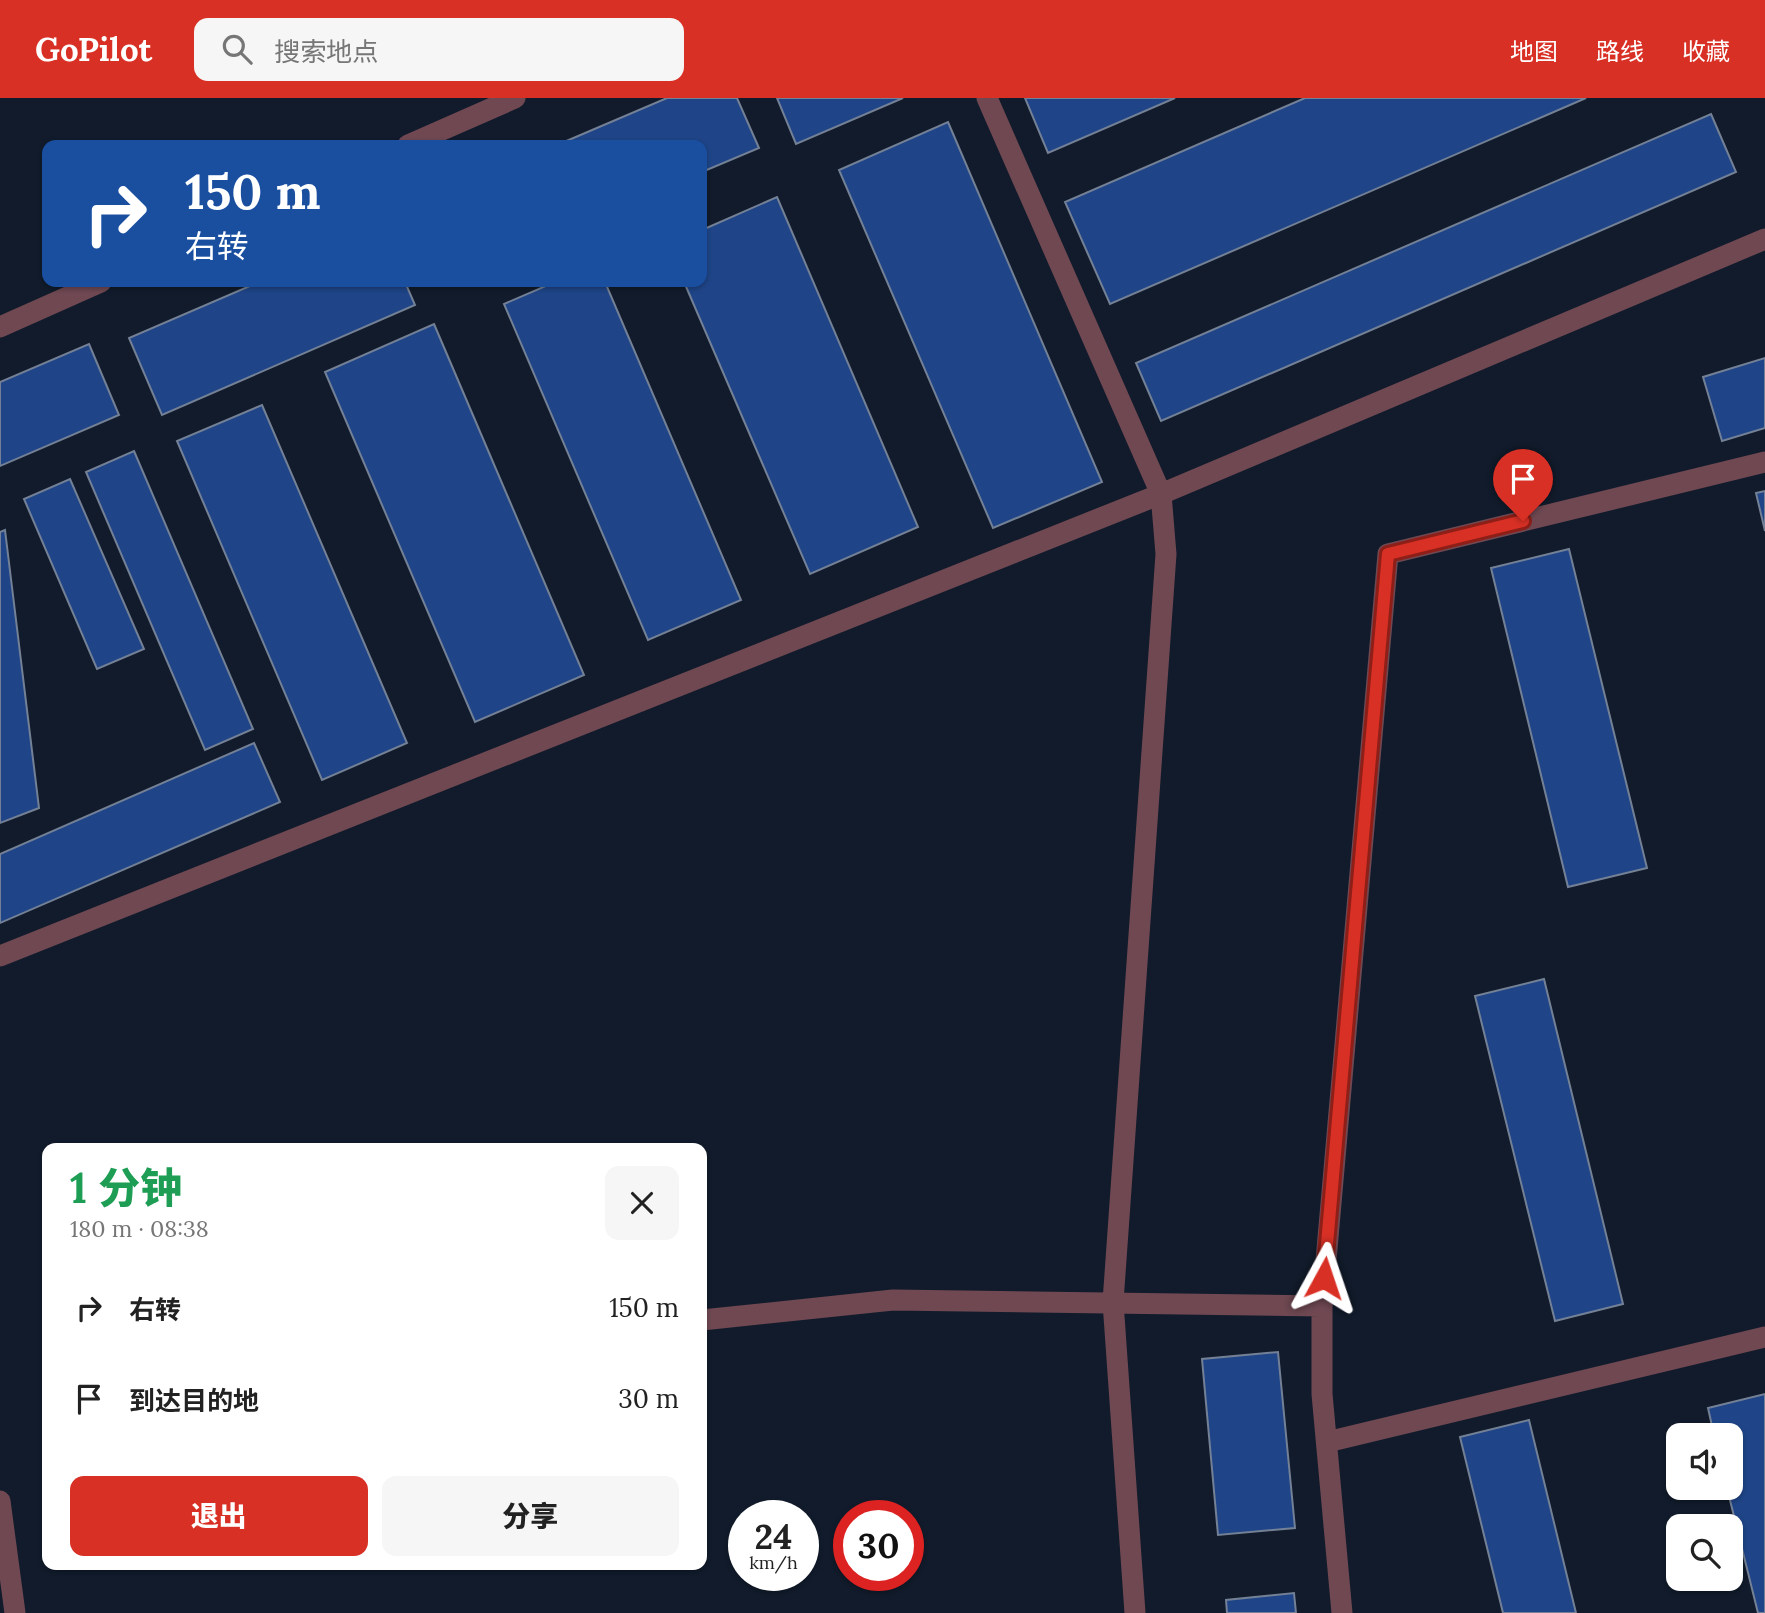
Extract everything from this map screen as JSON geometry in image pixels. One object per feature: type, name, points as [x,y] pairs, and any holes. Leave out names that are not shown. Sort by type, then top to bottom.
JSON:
[{"type":"street","points":[[419,140],[515,98]]},
{"type":"street","points":[[987,98],[1161,494],[1166,554],[1113,1302],[1135,1613]]},
{"type":"street","points":[[0,956],[1161,494],[1765,239]]},
{"type":"street","points":[[0,327],[90,287]]},
{"type":"street","points":[[1342,1613],[1322,1394],[1322,1306],[1388,554],[1765,462]]},
{"type":"street","points":[[707,1319],[893,1300],[1322,1306]]},
{"type":"street","points":[[1327,1442],[1765,1337]]},
{"type":"street","points":[[0,1501],[15,1613]]},
{"type":"building","points":[[667,98],[737,98],[759,148],[707,170],[707,140],[569,140]]},
{"type":"building","points":[[777,98],[903,98],[796,144]]},
{"type":"building","points":[[1025,98],[1175,98],[1048,153]]},
{"type":"building","points":[[1305,98],[1586,98],[1110,304],[1065,202]]},
{"type":"building","points":[[1711,114],[1736,172],[1161,421],[1136,363]]},
{"type":"building","points":[[948,122],[1102,482],[993,528],[839,170]]},
{"type":"building","points":[[777,197],[918,527],[810,574],[686,287],[707,287],[707,228]]},
{"type":"building","points":[[247,287],[407,287],[415,305],[162,415],[129,338]]},
{"type":"building","points":[[543,287],[607,287],[741,600],[648,640],[504,304]]},
{"type":"building","points":[[434,324],[584,675],[475,722],[325,372]]},
{"type":"building","points":[[89,344],[119,415],[0,466],[0,382]]},
{"type":"building","points":[[1765,358],[1765,428],[1722,441],[1703,377]]},
{"type":"building","points":[[262,405],[407,743],[322,780],[177,441]]},
{"type":"building","points":[[134,451],[253,729],[205,750],[86,472]]},
{"type":"building","points":[[70,479],[144,649],[97,669],[24,499]]},
{"type":"building","points":[[1765,491],[1765,531],[1756,493]]},
{"type":"building","points":[[5,530],[39,808],[0,823],[0,532]]},
{"type":"building","points":[[1569,549],[1647,868],[1568,887],[1491,568]]},
{"type":"building","points":[[254,743],[280,802],[0,923],[0,854]]},
{"type":"building","points":[[1544,979],[1623,1304],[1555,1321],[1475,996]]},
{"type":"building","points":[[1278,1352],[1295,1528],[1218,1535],[1202,1359]]},
{"type":"building","points":[[1765,1394],[1765,1613],[1758,1613],[1743,1553],[1743,1514],[1733,1514],[1730,1500],[1743,1500],[1743,1423],[1711,1423],[1708,1408]]},
{"type":"building","points":[[1529,1420],[1576,1613],[1503,1613],[1460,1437]]},
{"type":"building","points":[[1294,1593],[1296,1613],[1227,1613],[1226,1600]]},
{"type":"route","points":[[1324,1278],[1388,554],[1523,521]]}]
